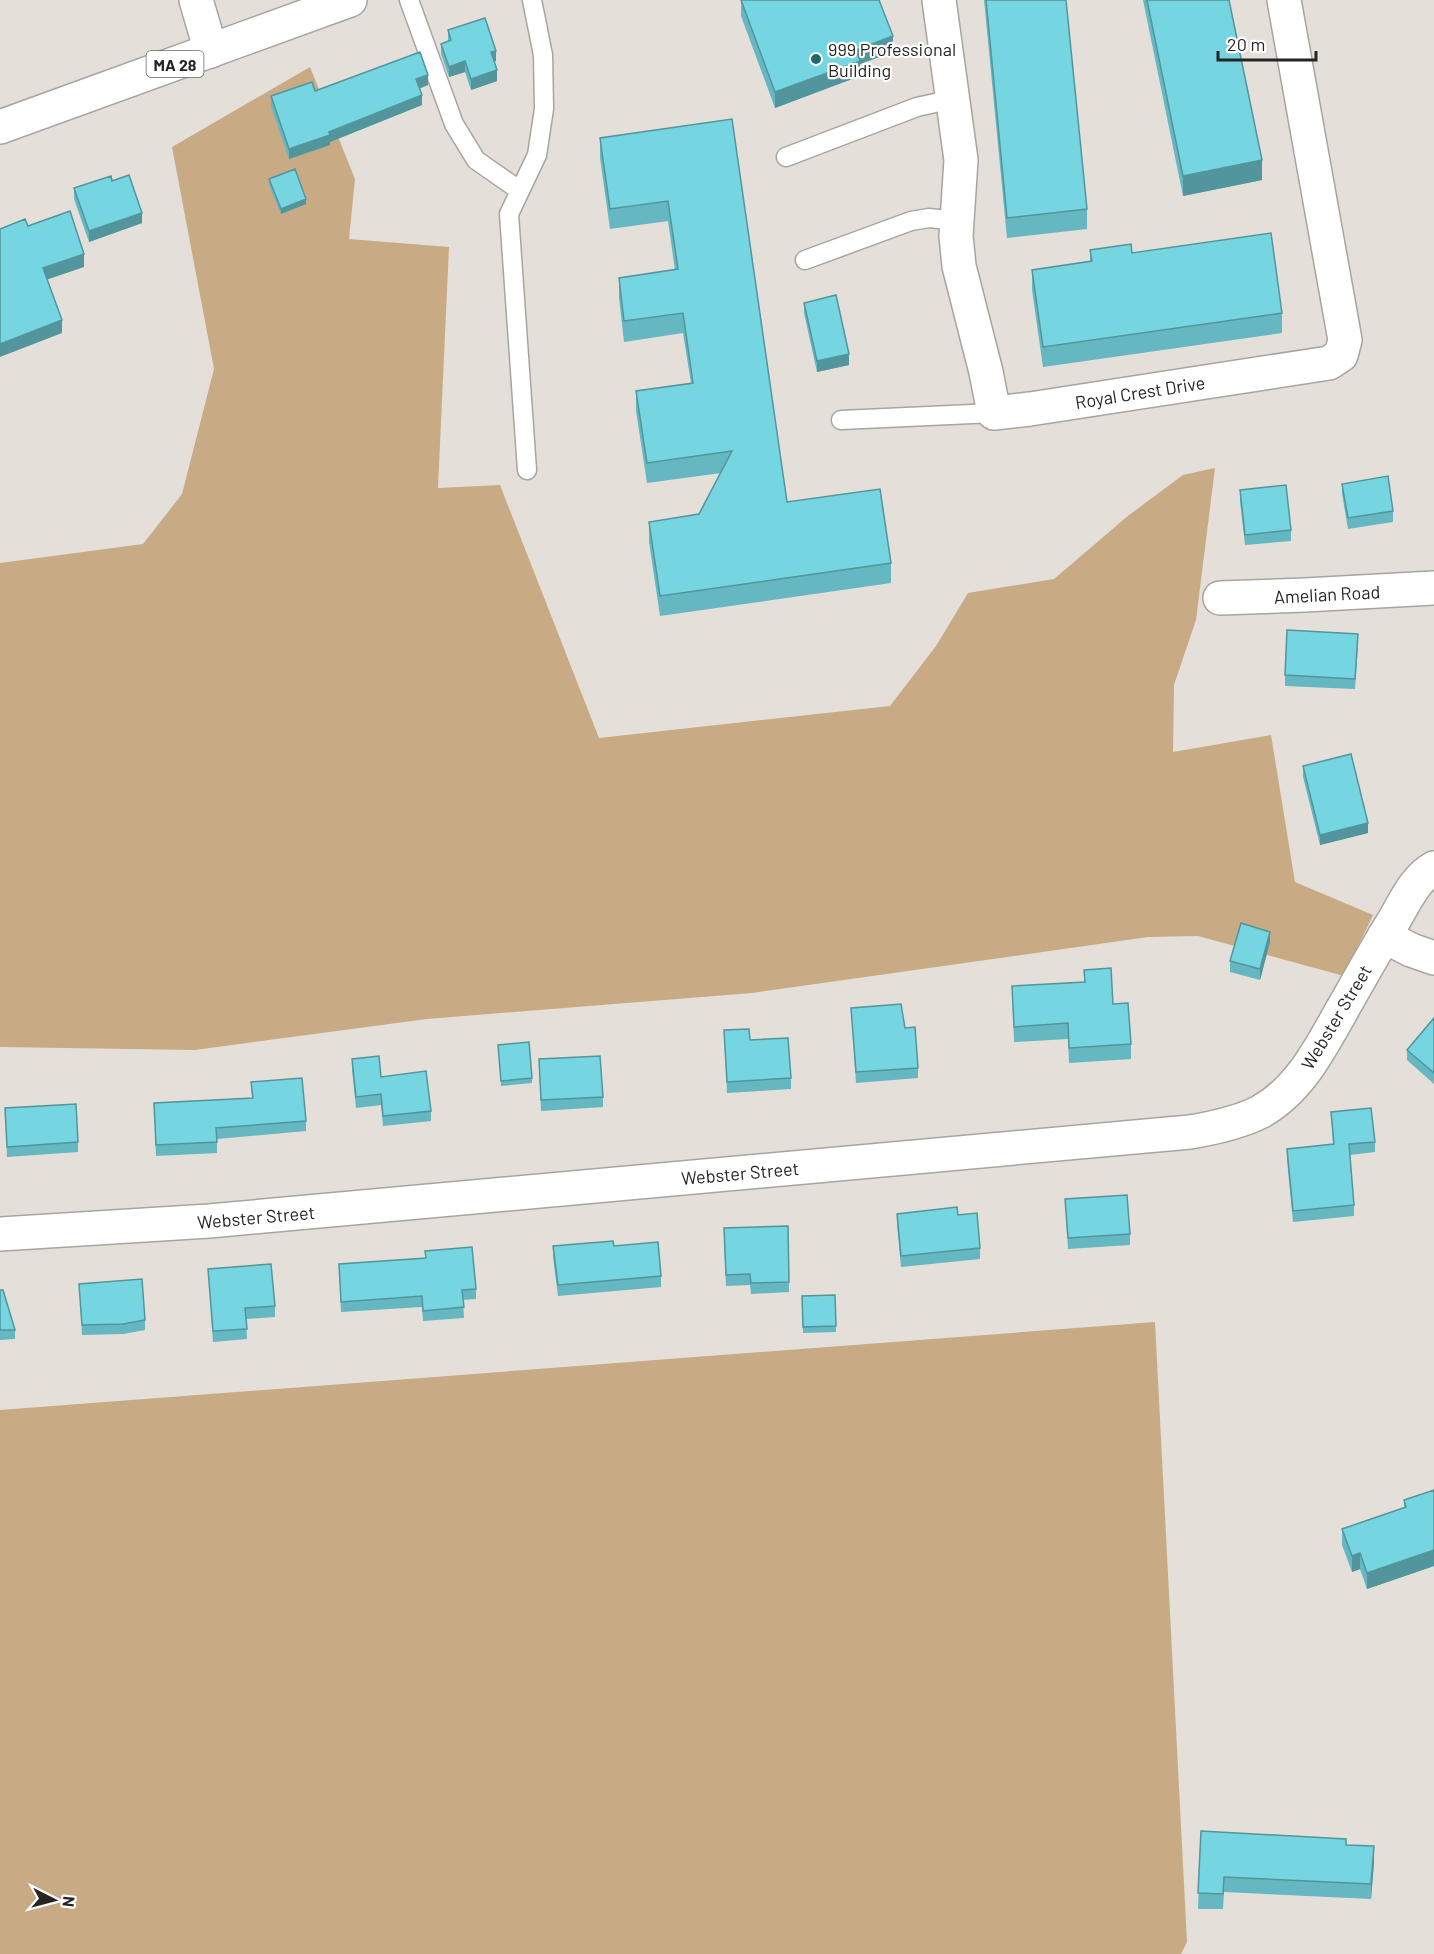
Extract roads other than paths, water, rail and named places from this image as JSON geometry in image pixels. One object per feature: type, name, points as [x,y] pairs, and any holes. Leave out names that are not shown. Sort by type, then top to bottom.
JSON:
[{"type":"street","points":[[196,0],[211,51]]},
{"type":"street","name":"MA 28","points":[[0,127],[350,0]]},
{"type":"street","points":[[939,0],[961,160],[956,236],[958,266],[986,372],[994,412]]},
{"type":"street","name":"Royal Crest Drive","points":[[994,412],[1030,409],[1329,363],[1341,355],[1345,340],[1284,0]]},
{"type":"street","name":"Amelian Road","points":[[1220,598],[1434,588]]},
{"type":"street","name":"Webster Street","points":[[0,1234],[209,1221],[1190,1132],[1240,1121],[1262,1111],[1282,1097],[1295,1083],[1319,1051],[1416,884],[1434,868]]},
{"type":"street","points":[[1384,936],[1411,950],[1434,958]]},
{"type":"lane","points":[[409,0],[454,124],[476,160],[519,190]]},
{"type":"lane","points":[[527,470],[509,214],[537,155],[544,109],[543,55],[532,0]]},
{"type":"lane","points":[[786,158],[911,109],[939,100],[953,99]]},
{"type":"lane","points":[[805,260],[911,221],[929,219],[957,221]]},
{"type":"lane","points":[[841,420],[994,412]]},
{"type":"place","name":"999 Professional Building","points":[[816,59]]}]
